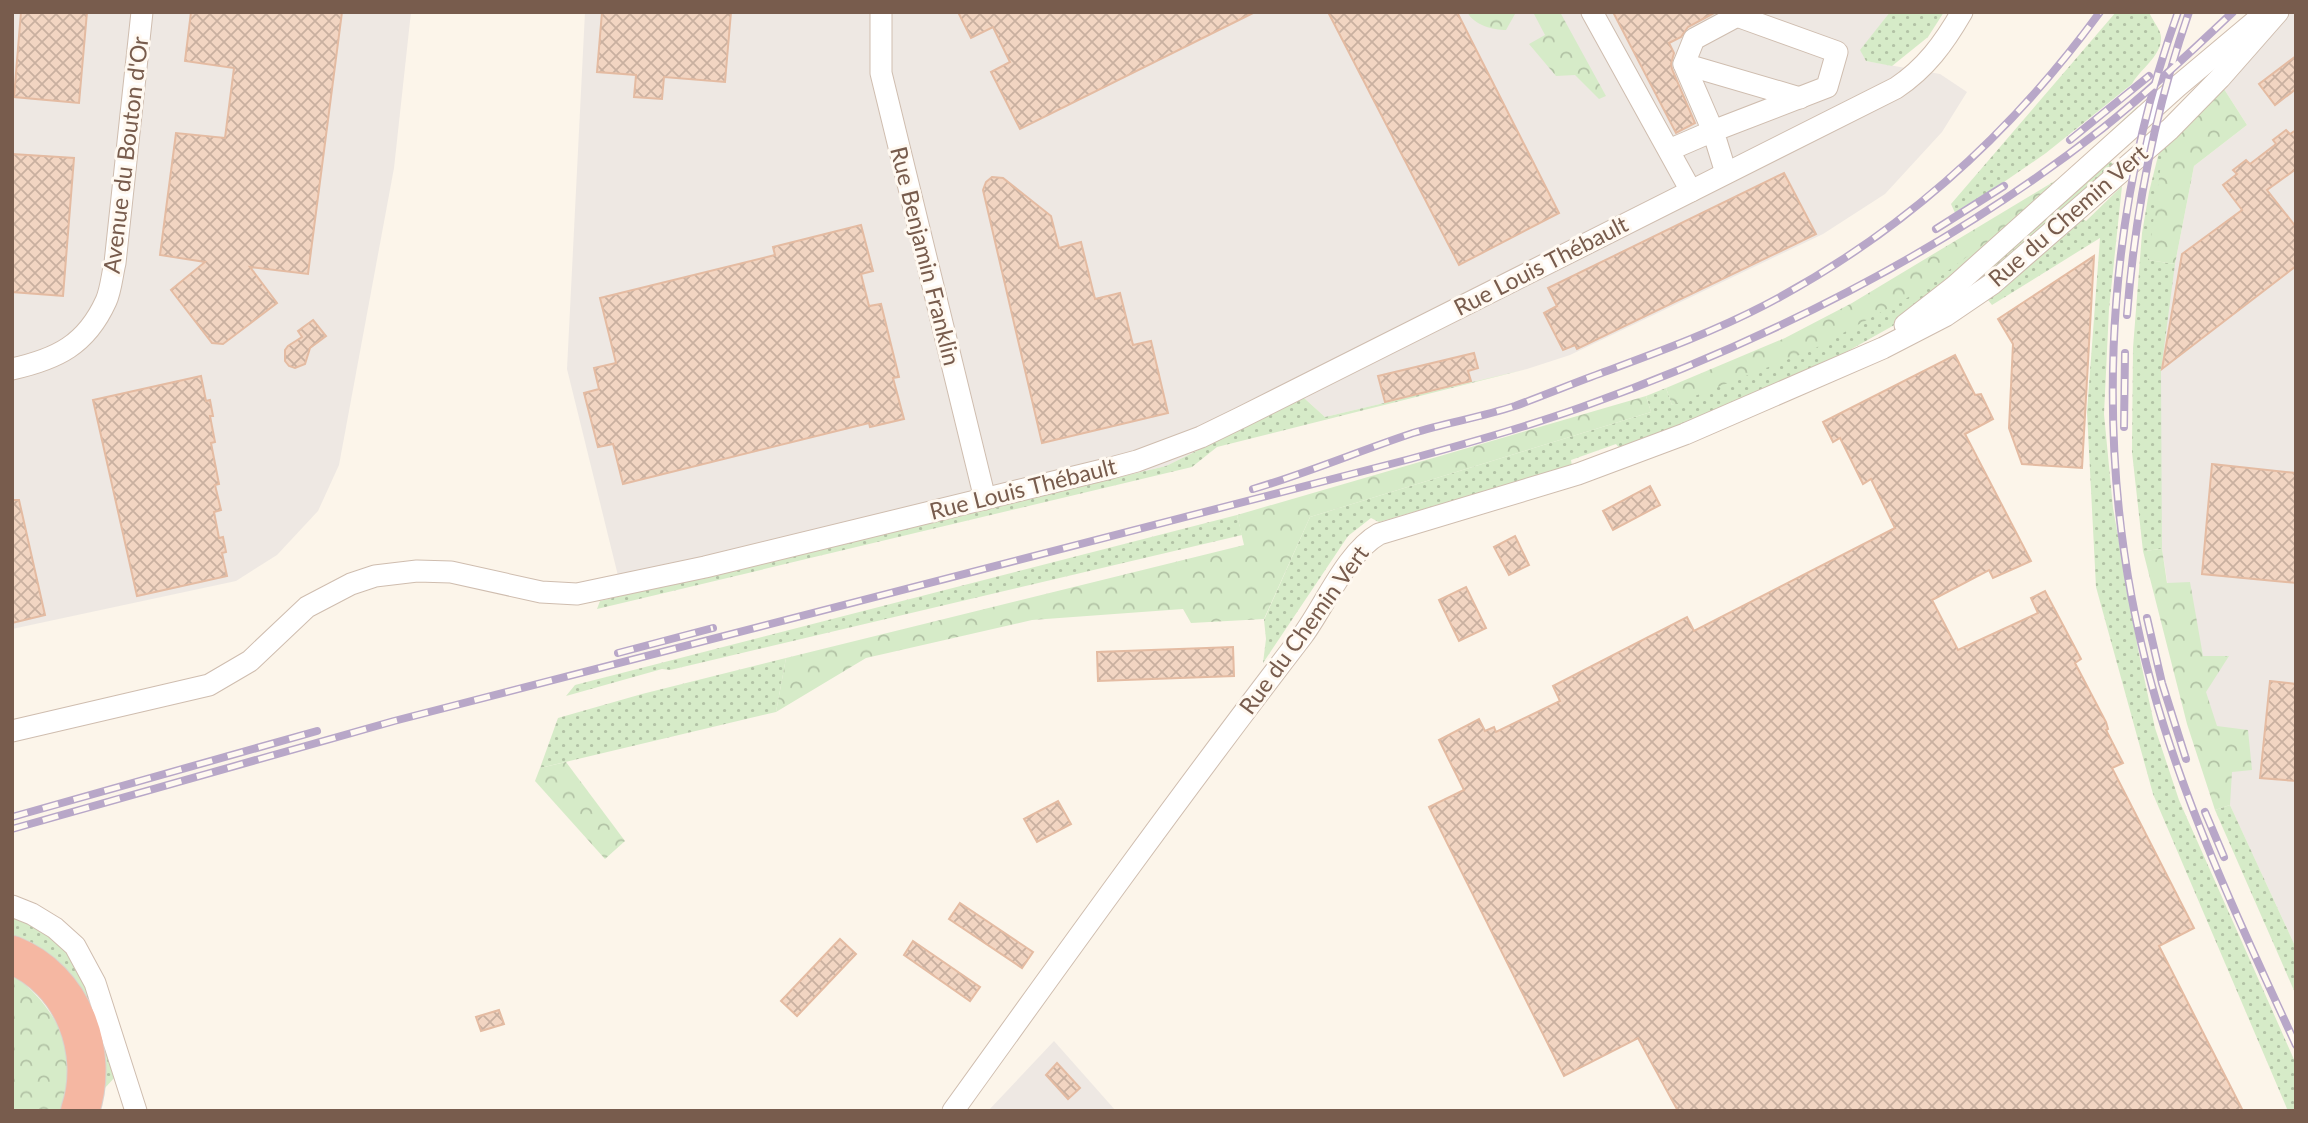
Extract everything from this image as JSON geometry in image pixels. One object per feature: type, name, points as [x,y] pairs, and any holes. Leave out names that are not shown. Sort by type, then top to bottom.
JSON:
[{"type":"highway","points":[[12,955],[31,965],[59,990],[80,1025],[87,1058],[86,1095],[80,1111]]},
{"type":"street","name":"Avenue du Bouton d'Or","points":[[12,369],[41,363],[70,349],[88,329],[107,300],[115,263],[142,12]]},
{"type":"street","name":"Rue Benjamin Franklin","points":[[881,12],[881,73],[985,499]]},
{"type":"street","points":[[1592,12],[1691,191]]},
{"type":"street","name":"Rue Louis Thébault","points":[[12,731],[209,685],[250,661],[307,607],[351,584],[375,576],[417,571],[451,572],[541,592],[577,594],[705,567],[1137,461],[1201,437],[1896,88],[1913,77],[1936,54],[1962,12]]},
{"type":"street","name":"Rue du Chemin Vert","points":[[1824,374],[1919,315],[2178,86],[2266,12]]},
{"type":"street","name":"Rue du Chemin Vert","points":[[953,1111],[1245,709],[1310,625],[1364,543],[1396,528],[1607,464],[1736,414],[1912,334],[1992,284],[2084,201],[2170,129],[2220,78],[2278,12]]},
{"type":"street","points":[[1669,150],[1713,131],[1827,87],[1837,52],[1737,16],[1694,39],[1684,64],[1713,131],[1726,173]]},
{"type":"street","points":[[1684,64],[1800,98]]},
{"type":"street","points":[[12,906],[55,928],[75,946],[95,983],[136,1111]]},
{"type":"shaded area","points":[[12,12],[411,12],[394,168],[339,465],[318,511],[277,555],[236,581],[12,629]]},
{"type":"shaded area","points":[[585,12],[1890,12],[1861,50],[1866,61],[1940,74],[1967,92],[1942,132],[1885,194],[1823,234],[1570,355],[1527,369],[1325,417],[1304,398],[1166,466],[623,596],[567,369]]},
{"type":"shaded area","points":[[2278,12],[2296,12],[2296,948],[2230,805],[2187,685],[2162,549],[2160,487],[2160,284],[2175,264],[2194,166],[2247,125],[2224,89]]},
{"type":"shaded area","points":[[1054,1041],[1116,1111],[988,1111]]},
{"type":"green space","points":[[1467,12],[1560,12],[1606,96],[1599,99],[1575,75],[1556,76],[1529,44],[1545,35],[1534,14],[1515,14],[1506,30],[1484,26]]},
{"type":"green space","points":[[1890,12],[1944,12],[1928,37],[1892,66],[1866,61],[1860,50]]},
{"type":"green space","points":[[2116,12],[2149,12],[2161,37],[2158,50],[2150,62],[2132,84],[2046,153],[1956,215],[1951,204]]},
{"type":"green space","points":[[2224,89],[2247,125],[2194,166],[2175,264],[2148,260],[2163,149]]},
{"type":"green space","points":[[2138,106],[2134,121],[1914,314],[1807,374],[1620,449],[1616,444],[1571,460],[1572,466],[1379,522],[1371,518],[1348,536],[1263,663],[1266,639],[1264,620],[1310,517],[1651,412],[1646,396],[1666,388],[1672,405],[2010,224]]},
{"type":"green space","points":[[2168,116],[2173,139],[2148,260],[2175,264],[2161,371],[2162,549],[2143,551],[2132,452],[2133,348],[2142,233]]},
{"type":"green space","points":[[2107,158],[2114,165],[1982,286],[1933,311]]},
{"type":"green space","points":[[2063,176],[2008,226],[1925,288],[1812,350],[1672,405],[1666,388],[1785,338],[1852,303]]},
{"type":"green space","points":[[2122,186],[2109,309],[2104,414],[2113,508],[2139,654],[2155,728],[2179,800],[2296,1064],[2296,1111],[2288,1111],[2153,794],[2096,587],[2087,412],[2100,238],[1992,305],[1988,300],[2082,218],[2086,221]]},
{"type":"green space","points":[[1527,369],[1217,447],[1192,467],[597,609],[600,601],[1166,466],[1304,398],[1325,417]]},
{"type":"green space","points":[[1646,396],[1651,412],[1310,517],[1264,619],[1191,623],[1183,609],[1032,620],[866,658],[776,712],[786,658],[1244,545],[1237,515]]},
{"type":"green space","points":[[1237,515],[1242,535],[670,670],[662,669],[566,696],[575,685]]},
{"type":"green space","points":[[2162,549],[2167,583],[2190,582],[2203,656],[2229,656],[2206,692],[2217,726],[2248,730],[2252,770],[2232,772],[2230,805],[2215,810],[2187,724],[2143,551]]},
{"type":"green space","points":[[786,658],[776,712],[540,768],[558,718]]},
{"type":"green space","points":[[566,762],[625,841],[605,859],[535,781],[540,768]]},
{"type":"green space","points":[[2230,805],[2296,948],[2296,995],[2215,810]]},
{"type":"green space","points":[[12,915],[63,946],[79,971],[94,1007],[116,1076],[104,1089],[12,941]]},
{"type":"green space","points":[[12,974],[46,1007],[67,1048],[70,1079],[61,1111],[12,1111]]},
{"type":"building","points":[[21,12],[87,12],[79,103],[14,97]]},
{"type":"building","points":[[191,12],[342,12],[308,274],[250,267],[277,303],[223,344],[212,343],[171,290],[205,262],[160,255],[176,133],[225,138],[234,68],[185,61]]},
{"type":"building","points":[[602,12],[731,12],[725,82],[664,77],[662,99],[634,97],[636,75],[597,72]]},
{"type":"building","points":[[958,12],[1255,12],[1020,129],[991,72],[1010,62],[993,27],[971,38]]},
{"type":"building","points":[[1328,12],[1457,12],[1559,213],[1459,265]]},
{"type":"building","points":[[1613,12],[1716,12],[1688,27],[1681,37],[1669,43],[1674,53],[1672,69],[1695,123],[1676,133]]},
{"type":"building","points":[[2296,56],[2296,89],[2275,105],[2259,84]]},
{"type":"building","points":[[2286,130],[2290,134],[2296,130],[2296,169],[2267,190],[2296,227],[2296,266],[2162,369],[2182,254],[2242,210],[2223,185],[2237,174],[2233,170],[2246,160],[2250,164],[2276,144],[2273,140]]},
{"type":"building","points":[[12,154],[74,158],[63,296],[12,292]]},
{"type":"building","points":[[1784,173],[1816,234],[1577,349],[1575,345],[1563,350],[1544,313],[1557,306],[1548,288]]},
{"type":"building","points":[[992,177],[1003,178],[1051,216],[1059,248],[1081,242],[1095,299],[1120,293],[1133,345],[1151,341],[1168,413],[1042,443],[983,190]]},
{"type":"building","points":[[861,225],[873,271],[861,274],[869,306],[881,304],[899,377],[893,378],[904,419],[870,427],[869,423],[623,484],[613,444],[598,447],[584,393],[599,389],[594,368],[616,363],[600,298],[775,255],[773,247]]},
{"type":"building","points":[[2094,256],[2082,468],[2022,464],[2009,428],[2013,344],[1998,319]]},
{"type":"building","points":[[313,320],[326,336],[310,348],[305,364],[295,368],[289,366],[285,361],[285,350],[302,337],[298,331]]},
{"type":"building","points":[[1474,353],[1478,368],[1468,371],[1471,381],[1385,402],[1378,376]]},
{"type":"building","points":[[1955,355],[1975,395],[1981,394],[1993,419],[1965,434],[2031,561],[1993,578],[1989,570],[1932,600],[1958,650],[2038,613],[2031,598],[2045,591],[2081,659],[2075,663],[2106,722],[2106,730],[2123,763],[2112,768],[2194,928],[2159,946],[2243,1111],[1678,1111],[1638,1038],[1564,1076],[1429,807],[1464,790],[1439,740],[1479,719],[1485,731],[1494,727],[1496,732],[1560,701],[1553,686],[1687,617],[1694,631],[1895,528],[1871,479],[1863,484],[1840,438],[1833,442],[1823,422]]},
{"type":"building","points":[[201,376],[206,401],[210,400],[213,416],[210,416],[215,442],[211,443],[219,484],[215,485],[221,510],[214,512],[219,538],[223,537],[226,552],[222,553],[227,576],[137,596],[93,400]]},
{"type":"building","points":[[2212,464],[2296,473],[2296,583],[2202,574]]},
{"type":"building","points":[[1650,486],[1660,505],[1613,530],[1603,511]]},
{"type":"building","points":[[12,500],[19,500],[45,615],[12,623]]},
{"type":"building","points":[[1515,536],[1529,565],[1509,575],[1494,547]]},
{"type":"building","points":[[1466,587],[1486,628],[1459,641],[1439,600]]},
{"type":"building","points":[[1233,647],[1234,676],[1098,681],[1097,652]]},
{"type":"building","points":[[2270,681],[2296,684],[2296,781],[2260,778]]},
{"type":"building","points":[[1058,801],[1071,824],[1037,842],[1024,819]]},
{"type":"building","points":[[960,903],[1033,952],[1022,968],[949,919]]},
{"type":"building","points":[[840,939],[856,954],[797,1016],[781,1001]]},
{"type":"building","points":[[913,941],[980,987],[970,1001],[904,955]]},
{"type":"building","points":[[499,1010],[504,1024],[481,1031],[476,1017]]},
{"type":"building","points":[[1057,1063],[1080,1088],[1068,1099],[1046,1075]]},
{"type":"railway","points":[[1253,489],[1413,433],[1515,406],[1705,333],[1765,305],[1861,247],[1949,178],[2029,99],[2066,57],[2100,12]]},
{"type":"railway","points":[[2178,12],[2152,93],[2133,177],[2120,262],[2114,347],[2114,433],[2120,518],[2133,603],[2152,686],[2181,778],[2216,868],[2296,1045]]},
{"type":"railway","points":[[2127,315],[2135,238],[2148,162],[2166,86],[2189,12]]},
{"type":"railway","points":[[12,829],[394,721],[1410,459],[1582,407],[1720,353],[1787,322],[1854,288],[1982,214],[2103,128],[2169,72],[2233,12]]},
{"type":"railway","points":[[2070,140],[2149,76]]},
{"type":"railway","points":[[1936,229],[2004,186]]},
{"type":"railway","points":[[2124,427],[2125,353]]},
{"type":"railway","points":[[2147,618],[2162,683],[2186,759]]},
{"type":"railway","points":[[618,653],[713,628]]},
{"type":"railway","points":[[12,817],[317,731]]},
{"type":"railway","points":[[2205,812],[2224,857]]}]
